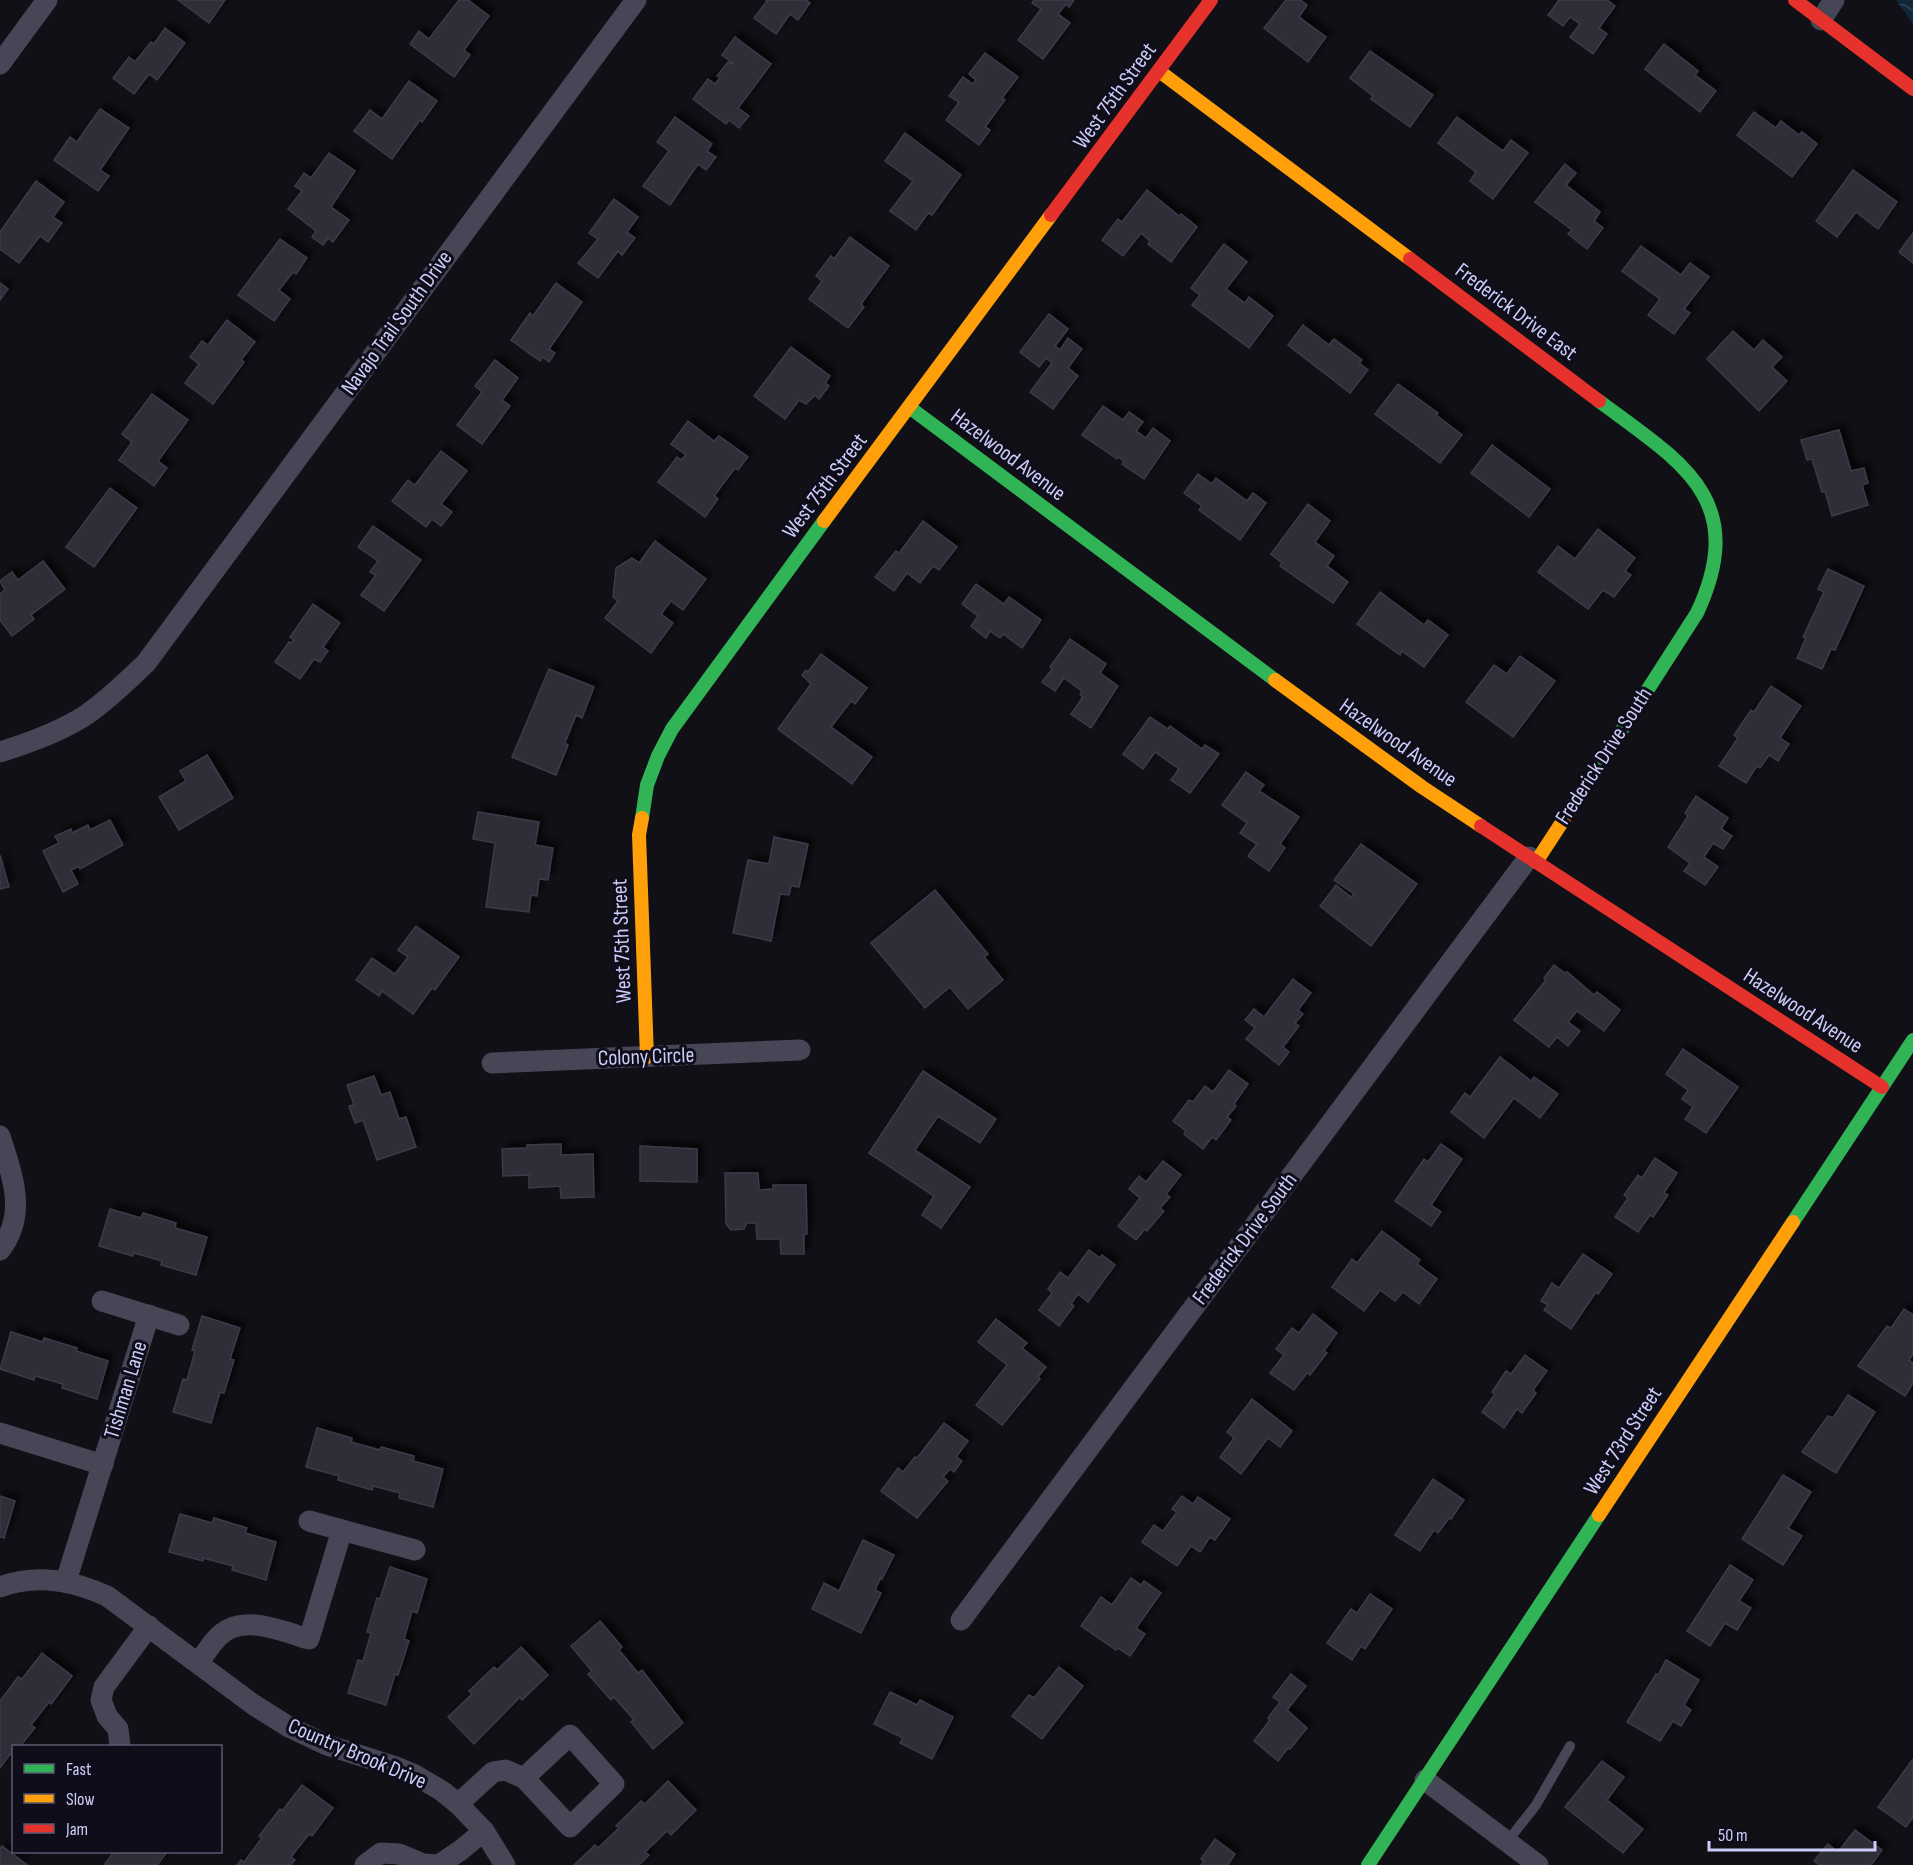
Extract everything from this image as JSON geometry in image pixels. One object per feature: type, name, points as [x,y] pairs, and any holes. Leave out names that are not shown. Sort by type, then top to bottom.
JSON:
[{"type":"street","points":[[0,64],[47,0]]},
{"type":"street","name":"Navajo Trail South Drive","points":[[0,752],[30,743],[84,716],[109,698],[139,670],[636,0]]},
{"type":"street","name":"West 75th Street","points":[[647,1057],[639,835],[647,785],[653,765],[672,729],[1211,0]]},
{"type":"street","points":[[1795,0],[1913,89]]},
{"type":"street","points":[[1821,20],[1834,0]]},
{"type":"street","name":"Frederick Drive East","points":[[1159,71],[1669,453],[1689,471],[1711,508],[1717,552],[1710,588],[1698,613],[1673,650]]},
{"type":"street","name":"Hazelwood Avenue","points":[[909,407],[1357,741],[1451,806],[1882,1087]]},
{"type":"street","name":"Frederick Drive South","points":[[961,1620],[1532,859],[1673,650]]},
{"type":"street","name":"West 73rd Street","points":[[1368,1865],[1913,1040]]},
{"type":"street","name":"Colony Circle","points":[[492,1063],[800,1050]]},
{"type":"street","points":[[0,1136],[15,1184],[17,1207],[12,1229],[0,1250]]},
{"type":"street","name":"Tishman Lane","points":[[102,1301],[179,1325]]},
{"type":"street","name":"Tishman Lane","points":[[66,1581],[149,1315]]},
{"type":"street","name":"Tishman Lane","points":[[0,1433],[103,1465]]},
{"type":"street","points":[[309,1521],[415,1550]]},
{"type":"street","points":[[198,1663],[218,1637],[240,1625],[259,1625],[309,1639],[342,1530]]},
{"type":"street","points":[[0,1587],[24,1581],[66,1581]]},
{"type":"street","name":"Country Brook Drive","points":[[66,1581],[107,1596],[254,1705],[289,1727],[327,1745],[396,1767],[442,1791],[484,1831],[505,1865]]},
{"type":"street","points":[[120,1745],[118,1729],[107,1716],[101,1700],[104,1687],[149,1626]]},
{"type":"street","points":[[458,1804],[493,1772],[505,1770],[524,1778]]},
{"type":"street","points":[[1425,1780],[1538,1865]]},
{"type":"street","points":[[366,1865],[381,1853],[399,1854],[423,1864],[439,1865],[484,1831]]},
{"type":"lane","points":[[1508,1842],[1536,1805],[1570,1746]]},
{"type":"water","points":[[1896,0],[1913,0],[1913,24]]},
{"type":"building","points":[[178,0],[225,0],[209,23]]},
{"type":"building","points":[[459,0],[468,0],[489,16],[464,50],[470,55],[454,77],[410,44],[419,31],[429,39]]},
{"type":"building","points":[[766,0],[806,0],[810,3],[798,20],[790,14],[776,34],[754,18]]},
{"type":"building","points":[[1034,0],[1074,0],[1069,7],[1066,4],[1058,14],[1070,23],[1043,59],[1018,40],[1041,9],[1032,3]]},
{"type":"building","points":[[1286,0],[1300,0],[1307,5],[1299,17],[1326,37],[1308,62],[1264,28]]},
{"type":"building","points":[[1559,0],[1607,0],[1615,6],[1599,28],[1607,34],[1593,54],[1570,37],[1580,24],[1570,17],[1563,26],[1548,15]]},
{"type":"building","points":[[165,28],[185,43],[157,80],[149,74],[134,94],[113,78],[129,57],[135,62],[151,42],[154,44]]},
{"type":"building","points":[[735,37],[771,64],[738,108],[749,116],[739,128],[729,120],[726,124],[693,99],[708,79],[715,84],[720,78],[717,76],[728,62],[733,63],[722,55]]},
{"type":"building","points":[[1664,44],[1698,71],[1695,75],[1716,91],[1700,112],[1645,69]]},
{"type":"building","points":[[1370,51],[1433,95],[1410,127],[1371,99],[1373,96],[1350,78]]},
{"type":"building","points":[[985,53],[1018,77],[1002,98],[1005,100],[985,127],[990,130],[979,145],[946,120],[959,102],[949,96],[963,77],[973,84],[976,80],[969,74]]},
{"type":"building","points":[[409,81],[437,101],[392,159],[354,131],[370,110],[382,119]]},
{"type":"building","points":[[100,109],[129,128],[100,170],[109,176],[98,191],[54,160],[70,137],[77,142]]},
{"type":"building","points":[[1754,112],[1776,128],[1781,121],[1799,135],[1802,132],[1817,144],[1792,177],[1737,135]]},
{"type":"building","points":[[675,117],[712,144],[707,151],[716,157],[706,170],[698,164],[670,205],[643,186],[669,151],[657,142]]},
{"type":"building","points":[[1457,117],[1503,151],[1511,140],[1528,153],[1493,199],[1470,181],[1476,172],[1438,143]]},
{"type":"building","points":[[905,133],[961,175],[932,215],[928,213],[916,230],[890,211],[913,181],[885,161]]},
{"type":"building","points":[[329,153],[355,171],[331,207],[349,220],[333,242],[328,238],[323,245],[312,237],[316,231],[288,209],[302,191],[295,186],[304,173],[311,178]]},
{"type":"building","points":[[1565,164],[1576,173],[1566,185],[1600,212],[1594,221],[1603,228],[1587,249],[1568,234],[1572,230],[1535,202]]},
{"type":"building","points":[[1853,170],[1897,202],[1878,229],[1856,212],[1837,237],[1816,221]]},
{"type":"building","points":[[36,181],[64,202],[53,217],[62,223],[48,242],[40,236],[19,263],[0,249],[0,232]]},
{"type":"building","points":[[1147,190],[1179,216],[1181,214],[1197,227],[1171,262],[1148,244],[1150,241],[1141,233],[1123,256],[1102,240],[1118,219],[1122,222]]},
{"type":"building","points":[[614,199],[638,217],[627,232],[635,238],[622,255],[618,251],[598,278],[578,263],[598,239],[589,233]]},
{"type":"building","points":[[1913,233],[1913,263],[1899,252]]},
{"type":"building","points":[[850,237],[889,266],[861,304],[864,307],[848,328],[809,299],[822,281],[816,276],[831,256],[834,259]]},
{"type":"building","points":[[280,239],[307,258],[296,274],[293,272],[279,290],[290,299],[274,321],[238,295]]},
{"type":"building","points":[[1224,244],[1247,262],[1226,289],[1245,303],[1249,297],[1273,316],[1249,348],[1192,305],[1200,295],[1191,288]]},
{"type":"building","points":[[1641,246],[1681,275],[1690,263],[1709,277],[1684,309],[1690,313],[1674,334],[1648,315],[1660,299],[1622,271]]},
{"type":"building","points":[[0,283],[8,289],[0,300]]},
{"type":"building","points":[[556,283],[582,302],[549,349],[555,353],[549,362],[543,357],[540,361],[511,340],[530,313],[533,316]]},
{"type":"building","points":[[1049,314],[1068,329],[1055,346],[1060,350],[1068,338],[1082,349],[1068,368],[1078,376],[1053,409],[1030,392],[1052,363],[1046,358],[1039,367],[1020,352]]},
{"type":"building","points":[[227,320],[255,342],[241,360],[244,362],[213,404],[185,383],[199,364],[190,357],[202,341],[208,345]]},
{"type":"building","points":[[1303,325],[1329,345],[1334,339],[1362,360],[1359,363],[1368,370],[1350,393],[1288,345]]},
{"type":"building","points":[[1733,331],[1754,350],[1763,340],[1782,357],[1772,367],[1787,381],[1759,411],[1707,359]]},
{"type":"building","points":[[791,347],[830,376],[825,383],[829,386],[819,399],[815,395],[806,404],[799,400],[785,419],[754,396]]},
{"type":"building","points":[[495,360],[518,378],[502,400],[510,406],[482,444],[457,425],[482,392],[475,386]]},
{"type":"building","points":[[1398,384],[1438,413],[1436,415],[1462,435],[1440,463],[1375,414]]},
{"type":"building","points":[[152,394],[188,420],[158,461],[167,468],[154,486],[119,460],[132,442],[122,434]]},
{"type":"building","points":[[1103,406],[1123,420],[1129,412],[1143,422],[1136,431],[1146,438],[1153,428],[1170,441],[1144,479],[1122,464],[1124,461],[1118,457],[1117,459],[1082,435]]},
{"type":"building","points":[[688,421],[714,441],[719,436],[748,457],[738,470],[735,468],[714,496],[718,499],[705,517],[658,482],[677,457],[681,460],[686,455],[671,444]]},
{"type":"building","points":[[1839,430],[1851,471],[1864,468],[1868,483],[1862,485],[1868,505],[1832,516],[1812,459],[1807,460],[1801,440]]},
{"type":"building","points":[[1492,445],[1550,489],[1529,517],[1471,473]]},
{"type":"building","points":[[441,451],[467,471],[441,504],[452,512],[441,526],[432,519],[426,527],[392,501],[408,480],[415,485]]},
{"type":"building","points":[[1198,474],[1212,484],[1216,478],[1247,501],[1253,493],[1266,503],[1240,540],[1199,510],[1202,506],[1184,493]]},
{"type":"building","points":[[110,488],[137,508],[94,567],[66,547]]},
{"type":"building","points":[[1308,504],[1330,521],[1315,542],[1334,556],[1327,566],[1348,582],[1333,603],[1280,566],[1282,563],[1271,554]]},
{"type":"building","points":[[923,521],[957,547],[939,570],[933,566],[920,583],[907,573],[894,591],[875,577],[896,551],[899,553]]},
{"type":"building","points":[[373,526],[421,560],[384,611],[361,595],[376,575],[370,572],[378,561],[358,547]]},
{"type":"building","points":[[1598,529],[1635,558],[1625,571],[1631,575],[1614,597],[1603,590],[1588,609],[1538,572],[1558,546],[1575,559]]},
{"type":"building","points":[[655,541],[706,579],[683,610],[671,601],[661,614],[673,623],[651,653],[605,618],[618,601],[613,597],[616,568],[632,558],[639,563]]},
{"type":"building","points":[[43,561],[65,589],[31,615],[34,619],[12,636],[0,620],[0,594],[5,590],[0,581],[12,572],[18,580]]},
{"type":"building","points":[[1828,569],[1864,586],[1835,650],[1831,649],[1822,669],[1797,658],[1806,638],[1803,637],[1824,592],[1818,589]]},
{"type":"building","points":[[976,584],[1004,604],[1009,597],[1041,620],[1022,648],[1003,634],[1000,638],[990,631],[986,638],[971,626],[978,616],[962,604]]},
{"type":"building","points":[[1380,592],[1424,625],[1428,620],[1448,635],[1424,667],[1402,651],[1400,655],[1357,624]]},
{"type":"building","points":[[313,604],[340,623],[323,647],[328,651],[320,662],[314,659],[300,679],[275,662],[289,642],[294,640],[290,637]]},
{"type":"building","points":[[1070,639],[1106,664],[1100,673],[1118,686],[1091,728],[1071,714],[1083,697],[1080,695],[1082,691],[1064,678],[1055,691],[1042,682]]},
{"type":"building","points":[[821,654],[867,688],[855,704],[851,701],[831,727],[872,757],[852,784],[778,729],[811,684],[802,675],[806,670],[808,672]]},
{"type":"building","points":[[1520,656],[1555,681],[1513,737],[1466,702],[1494,665],[1507,674]]},
{"type":"building","points":[[549,669],[594,687],[582,718],[576,715],[565,743],[568,745],[556,775],[512,757]]},
{"type":"building","points":[[1771,686],[1801,706],[1780,738],[1789,744],[1778,761],[1769,755],[1760,768],[1757,766],[1746,783],[1719,766],[1738,738],[1734,735],[1751,710],[1754,712]]},
{"type":"building","points":[[1150,717],[1168,729],[1170,726],[1202,749],[1205,745],[1219,754],[1190,793],[1171,780],[1179,769],[1155,752],[1143,769],[1123,754]]},
{"type":"building","points":[[207,755],[233,798],[179,830],[159,797],[186,781],[180,771]]},
{"type":"building","points":[[1246,772],[1264,785],[1259,791],[1299,817],[1280,844],[1285,848],[1269,871],[1248,856],[1257,844],[1240,833],[1247,823],[1222,805]]},
{"type":"building","points":[[1696,796],[1728,818],[1721,829],[1732,836],[1723,849],[1713,843],[1704,857],[1718,867],[1705,885],[1684,871],[1690,863],[1668,847],[1688,816],[1685,813]]},
{"type":"building","points":[[478,812],[539,822],[535,845],[553,848],[548,880],[539,879],[537,896],[531,895],[529,912],[486,907],[495,843],[473,839]]},
{"type":"building","points":[[110,820],[123,845],[80,869],[79,866],[71,870],[78,884],[63,892],[43,851],[59,843],[55,836],[71,829],[72,833],[88,825],[90,830]]},
{"type":"building","points":[[774,837],[808,844],[799,887],[791,886],[789,895],[780,894],[771,941],[733,933],[748,860],[769,864]]},
{"type":"building","points":[[1361,844],[1417,884],[1371,946],[1320,906],[1336,885],[1351,897],[1354,894],[1334,880]]},
{"type":"building","points":[[0,855],[9,887],[0,889]]},
{"type":"building","points":[[935,890],[988,954],[984,957],[1003,980],[968,1009],[950,987],[925,1008],[871,943]]},
{"type":"building","points":[[416,926],[459,957],[435,990],[432,988],[413,1014],[382,991],[379,996],[356,980],[372,958],[395,974],[408,957],[398,950]]},
{"type":"building","points":[[1554,965],[1565,973],[1567,972],[1594,995],[1597,992],[1620,1010],[1604,1031],[1577,1011],[1568,1022],[1580,1031],[1568,1046],[1557,1037],[1549,1047],[1514,1020],[1546,980],[1544,978]]},
{"type":"building","points":[[1293,979],[1311,993],[1298,1010],[1303,1014],[1295,1023],[1299,1026],[1283,1047],[1289,1052],[1279,1065],[1246,1039],[1255,1028],[1245,1020],[1254,1009],[1264,1017]]},
{"type":"building","points":[[1683,1049],[1738,1087],[1706,1133],[1685,1119],[1693,1107],[1682,1099],[1688,1090],[1666,1074]]},
{"type":"building","points":[[1500,1057],[1531,1081],[1534,1077],[1558,1094],[1540,1118],[1514,1098],[1484,1138],[1451,1112],[1465,1093],[1470,1097]]},
{"type":"building","points":[[1229,1070],[1248,1084],[1227,1117],[1231,1120],[1216,1140],[1212,1137],[1203,1149],[1184,1134],[1186,1131],[1173,1121],[1189,1100],[1193,1102],[1205,1086],[1213,1092]]},
{"type":"building","points":[[923,1071],[996,1119],[980,1143],[938,1116],[915,1150],[970,1187],[941,1228],[922,1215],[934,1196],[869,1153]]},
{"type":"building","points":[[374,1076],[381,1095],[390,1092],[399,1119],[406,1117],[416,1147],[377,1160],[363,1120],[355,1123],[349,1106],[354,1105],[347,1085]]},
{"type":"building","points":[[561,1144],[561,1155],[593,1154],[594,1197],[561,1198],[560,1186],[529,1188],[529,1175],[503,1176],[502,1149],[527,1148],[527,1145]]},
{"type":"building","points":[[1441,1144],[1462,1159],[1431,1205],[1441,1212],[1431,1226],[1395,1201],[1424,1159],[1428,1162]]},
{"type":"building","points":[[640,1146],[697,1149],[697,1182],[640,1181]]},
{"type":"building","points":[[1655,1158],[1677,1173],[1664,1193],[1668,1195],[1653,1217],[1650,1215],[1638,1232],[1615,1217],[1628,1198],[1624,1195],[1638,1175],[1642,1178]]},
{"type":"building","points":[[1163,1161],[1181,1175],[1166,1194],[1170,1197],[1160,1208],[1164,1211],[1136,1240],[1118,1226],[1140,1198],[1129,1189],[1139,1176],[1146,1182]]},
{"type":"building","points":[[725,1173],[758,1173],[759,1190],[773,1189],[773,1185],[806,1185],[807,1234],[804,1234],[804,1254],[781,1254],[780,1239],[757,1239],[756,1223],[747,1223],[744,1229],[731,1230],[726,1224]]},
{"type":"building","points":[[110,1209],[141,1218],[143,1213],[176,1223],[175,1228],[207,1237],[196,1275],[161,1265],[162,1261],[134,1253],[133,1256],[99,1246]]},
{"type":"building","points":[[1382,1231],[1420,1260],[1417,1264],[1437,1279],[1419,1304],[1403,1292],[1395,1301],[1380,1290],[1364,1311],[1332,1287],[1352,1259],[1357,1263]]},
{"type":"building","points":[[1089,1250],[1100,1258],[1102,1255],[1115,1265],[1088,1302],[1078,1294],[1071,1304],[1074,1306],[1059,1326],[1039,1310],[1052,1293],[1048,1289],[1060,1272],[1068,1278]]},
{"type":"building","points":[[1583,1254],[1612,1274],[1598,1294],[1596,1292],[1571,1329],[1544,1310],[1548,1305],[1541,1301],[1552,1283],[1559,1288]]},
{"type":"building","points":[[1904,1309],[1913,1315],[1913,1354],[1909,1360],[1913,1363],[1913,1383],[1905,1396],[1858,1366],[1887,1326],[1891,1328]]},
{"type":"building","points":[[1313,1314],[1337,1333],[1324,1351],[1327,1353],[1310,1375],[1307,1373],[1294,1390],[1270,1373],[1284,1355],[1276,1349],[1292,1328],[1299,1333]]},
{"type":"building","points":[[202,1316],[240,1328],[230,1359],[234,1360],[224,1393],[220,1392],[211,1423],[173,1412],[183,1379],[187,1380],[195,1351],[192,1350]]},
{"type":"building","points":[[996,1319],[1027,1343],[1022,1348],[1046,1367],[1038,1377],[1040,1379],[1002,1425],[976,1405],[1007,1365],[978,1342]]},
{"type":"building","points":[[11,1332],[43,1342],[44,1338],[108,1361],[97,1399],[62,1388],[63,1384],[35,1376],[34,1380],[0,1369]]},
{"type":"building","points":[[1525,1355],[1547,1371],[1533,1390],[1536,1393],[1522,1413],[1517,1409],[1504,1428],[1482,1412],[1495,1394],[1492,1392],[1506,1371],[1511,1374]]},
{"type":"building","points":[[1848,1395],[1875,1412],[1836,1473],[1802,1452],[1828,1416],[1833,1418]]},
{"type":"building","points":[[1252,1399],[1292,1431],[1280,1447],[1268,1438],[1241,1474],[1220,1457],[1234,1438],[1227,1432]]},
{"type":"building","points":[[944,1423],[968,1441],[956,1457],[962,1461],[954,1472],[950,1469],[943,1477],[948,1481],[917,1518],[881,1491],[898,1468],[903,1472],[915,1457],[917,1458]]},
{"type":"building","points":[[317,1428],[352,1438],[351,1442],[414,1456],[413,1461],[443,1469],[433,1507],[399,1498],[400,1493],[373,1486],[372,1490],[338,1480],[339,1476],[306,1467]]},
{"type":"building","points":[[1783,1475],[1811,1492],[1788,1528],[1802,1536],[1783,1565],[1742,1539]]},
{"type":"building","points":[[1433,1479],[1464,1500],[1438,1533],[1434,1530],[1420,1551],[1395,1535]]},
{"type":"building","points":[[0,1496],[15,1501],[4,1538],[0,1537]]},
{"type":"building","points":[[1182,1496],[1193,1504],[1198,1497],[1230,1519],[1215,1540],[1210,1537],[1200,1552],[1191,1546],[1177,1566],[1142,1542],[1154,1525],[1163,1531],[1177,1512],[1172,1509]]},
{"type":"building","points":[[180,1514],[212,1523],[214,1518],[247,1528],[245,1533],[276,1542],[266,1580],[232,1570],[233,1566],[169,1552]]},
{"type":"building","points":[[863,1540],[894,1555],[875,1590],[881,1593],[861,1633],[812,1609],[824,1583],[839,1591]]},
{"type":"building","points":[[1730,1565],[1753,1580],[1739,1601],[1751,1608],[1737,1630],[1725,1623],[1710,1646],[1687,1631]]},
{"type":"building","points":[[390,1567],[427,1579],[417,1613],[412,1611],[404,1639],[409,1641],[398,1675],[395,1674],[386,1705],[348,1693],[358,1660],[363,1661],[371,1633],[367,1632],[377,1598],[380,1599]]},
{"type":"building","points":[[1131,1578],[1141,1585],[1144,1581],[1161,1593],[1136,1628],[1145,1634],[1130,1656],[1118,1648],[1116,1650],[1081,1626],[1101,1597],[1112,1605]]},
{"type":"building","points":[[1370,1594],[1392,1609],[1365,1649],[1361,1646],[1352,1660],[1327,1643],[1351,1609],[1357,1613]]},
{"type":"building","points":[[600,1621],[622,1647],[619,1650],[638,1673],[642,1670],[683,1723],[653,1749],[631,1722],[634,1720],[614,1697],[611,1700],[588,1674],[592,1671],[571,1646]]},
{"type":"building","points":[[521,1647],[548,1675],[522,1700],[520,1697],[474,1744],[448,1717],[472,1694],[469,1691],[494,1667],[497,1670]]},
{"type":"building","points":[[42,1653],[72,1676],[51,1704],[49,1702],[31,1725],[35,1728],[21,1745],[12,1745],[12,1755],[10,1754],[0,1768],[0,1701],[18,1677],[22,1679]]},
{"type":"building","points":[[1666,1660],[1699,1680],[1684,1705],[1691,1710],[1681,1726],[1673,1721],[1660,1741],[1627,1722]]},
{"type":"building","points":[[1059,1667],[1083,1686],[1042,1739],[1012,1716],[1029,1695],[1034,1698]]},
{"type":"building","points":[[1291,1674],[1306,1686],[1287,1710],[1307,1728],[1278,1761],[1254,1741],[1280,1702],[1273,1697]]},
{"type":"building","points":[[890,1692],[917,1705],[920,1700],[953,1717],[932,1759],[900,1743],[903,1738],[874,1724]]},
{"type":"building","points":[[1913,1759],[1913,1817],[1906,1827],[1878,1807]]},
{"type":"building","points":[[1602,1761],[1624,1777],[1607,1800],[1643,1829],[1623,1853],[1565,1807]]},
{"type":"building","points":[[668,1781],[696,1810],[671,1835],[667,1831],[645,1852],[649,1855],[639,1865],[574,1865],[595,1845],[598,1848],[619,1828],[616,1826],[641,1801],[645,1804]]},
{"type":"building","points":[[302,1785],[333,1808],[312,1836],[309,1834],[291,1857],[295,1860],[291,1865],[237,1865],[241,1860],[244,1862],[262,1838],[259,1836]]},
{"type":"building","points":[[1855,1830],[1882,1850],[1871,1865],[1819,1865],[1814,1861],[1828,1844],[1838,1852]]},
{"type":"building","points":[[1215,1839],[1235,1854],[1228,1865],[1201,1865],[1204,1861],[1201,1859]]},
{"type":"building","points":[[2,1846],[27,1865],[0,1865]]},
{"type":"building","points":[[113,1853],[166,1853],[157,1865],[104,1865]]},
{"type":"traffic: fast","points":[[1589,781],[1697,613],[1711,574],[1716,540],[1711,512],[1699,487],[1680,465],[1656,444],[1599,401]]},
{"type":"traffic: fast","points":[[909,407],[1275,680]]},
{"type":"traffic: fast","points":[[642,818],[647,785],[672,729],[824,521]]},
{"type":"traffic: fast","points":[[1793,1222],[1913,1040]]},
{"type":"traffic: fast","points":[[1368,1865],[1599,1515]]},
{"type":"traffic: slow","points":[[1159,71],[1410,259]]},
{"type":"traffic: slow","points":[[824,521],[1051,215]]},
{"type":"traffic: slow","points":[[1275,680],[1422,787],[1481,826]]},
{"type":"traffic: slow","points":[[1536,862],[1589,781]]},
{"type":"traffic: slow","points":[[642,818],[639,835],[647,1057]]},
{"type":"traffic: slow","points":[[1599,1515],[1793,1222]]},
{"type":"traffic: jam","points":[[1051,215],[1211,0]]},
{"type":"traffic: jam","points":[[1795,0],[1913,89]]},
{"type":"traffic: jam","points":[[1410,259],[1599,401]]},
{"type":"traffic: jam","points":[[1481,826],[1882,1087]]}]
